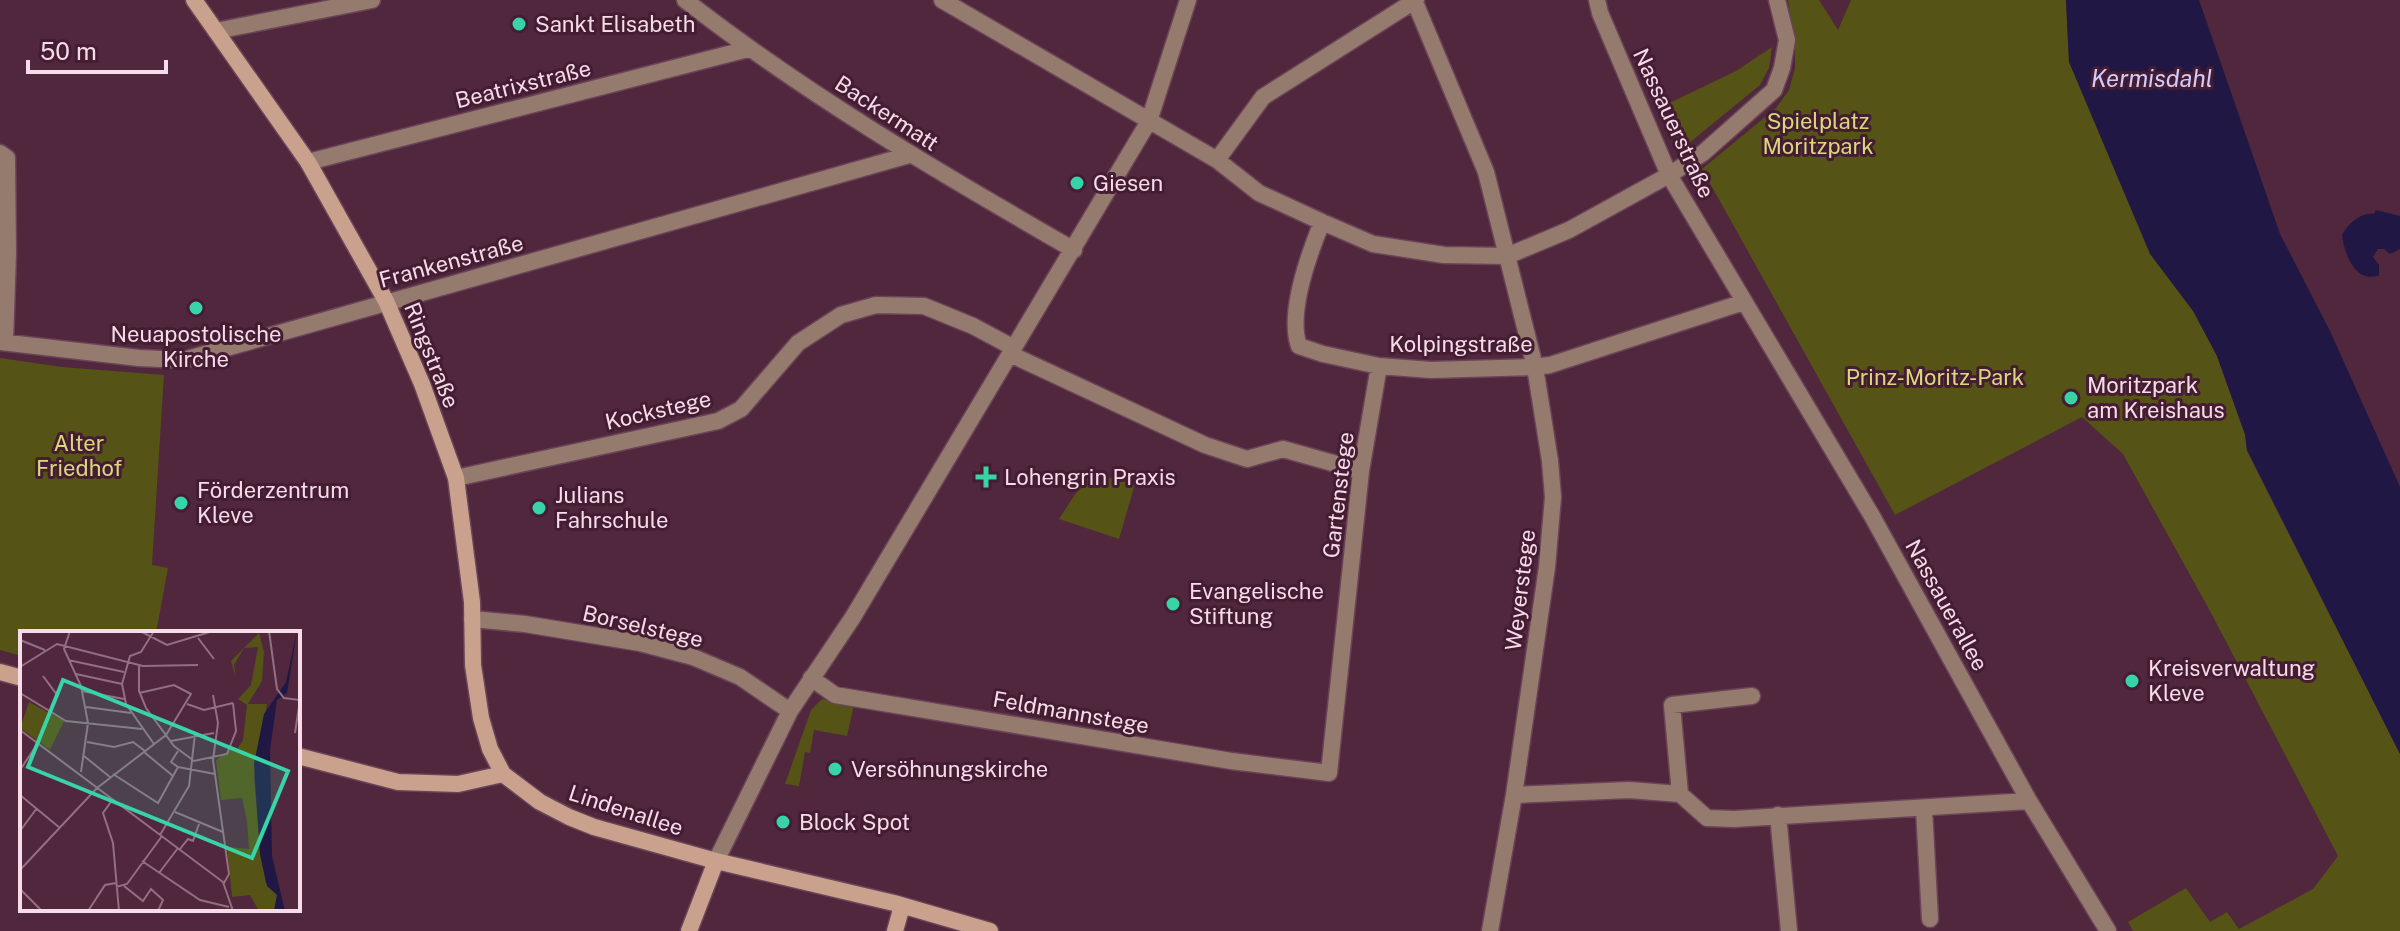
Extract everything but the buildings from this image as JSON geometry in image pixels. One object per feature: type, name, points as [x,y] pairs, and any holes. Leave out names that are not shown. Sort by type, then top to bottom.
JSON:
[{"type":"main road","name":"Ringstraße","points":[[194,0],[308,162],[386,301],[422,384],[456,478],[472,619],[473,665],[481,718],[490,749],[503,774]]},
{"type":"main road","points":[[300,757],[398,782],[458,784],[503,774]]},
{"type":"main road","name":"Lindenallee","points":[[503,774],[540,802],[569,817],[716,861],[902,906],[990,931]]},
{"type":"main road","points":[[689,931],[716,861]]},
{"type":"main road","points":[[895,931],[902,906]]},
{"type":"street","points":[[216,31],[372,0]]},
{"type":"street","name":"Backermatt","points":[[685,0],[748,49],[909,155],[1074,250]]},
{"type":"street","points":[[942,0],[1217,160],[1259,193],[1322,222],[1373,244],[1444,255],[1507,256],[1569,230],[1669,175],[1703,153],[1774,90],[1787,40],[1777,0]]},
{"type":"street","points":[[716,861],[790,711],[853,617],[1149,121],[1188,0]]},
{"type":"street","points":[[1217,160],[1263,97],[1415,0]]},
{"type":"street","name":"Weyerstege","points":[[1415,0],[1486,172],[1535,367],[1553,497],[1547,567],[1514,795],[1490,931]]},
{"type":"street","name":"Nassauerstraße","points":[[1597,0],[1669,175],[1744,302]]},
{"type":"street","name":"Beatrixstraße","points":[[308,162],[748,49]]},
{"type":"street","name":"Frankenstraße","points":[[2,342],[139,358],[184,360],[909,155]]},
{"type":"street","points":[[2,342],[8,253],[4,156]]},
{"type":"street","name":"Kolpingstraße","points":[[1322,222],[1307,259],[1294,331],[1299,346],[1379,366],[1431,370],[1550,365],[1744,302]]},
{"type":"street","name":"Nassauerallee","points":[[1744,302],[1872,516],[2029,801],[2108,931]]},
{"type":"street","name":"Kockstege","points":[[456,478],[718,421],[741,409],[798,343],[841,315],[876,305],[924,306],[973,326],[1012,351]]},
{"type":"street","points":[[1012,351],[1161,427],[1205,445],[1247,459],[1283,449],[1361,471]]},
{"type":"street","name":"Gartenstege","points":[[1329,773],[1361,471],[1379,366]]},
{"type":"street","name":"Borselstege","points":[[472,619],[525,624],[640,643],[693,657],[740,677],[790,711]]},
{"type":"street","name":"Feldmannstege","points":[[811,678],[835,695],[1231,761],[1329,773]]},
{"type":"street","points":[[1680,794],[1672,705],[1752,696]]},
{"type":"street","points":[[1514,795],[1629,790],[1680,794],[1707,818],[1734,819],[2029,801]]},
{"type":"street","points":[[1924,809],[1930,919]]},
{"type":"street","points":[[1778,815],[1789,931]]},
{"type":"green space","points":[[1788,0],[1819,0],[1838,30],[1851,0],[2066,0],[2069,62],[2217,356],[2245,435],[2247,451],[2400,754],[2400,931],[2133,931],[2128,922],[2186,888],[2210,922],[2227,912],[2239,929],[2313,889],[2338,856],[2210,611],[2123,454],[2082,417],[1895,515],[1702,169],[1776,108],[1789,90],[1795,68],[1795,47]]},
{"type":"green space","points":[[1772,47],[1769,68],[1760,85],[1688,144],[1682,146],[1677,143],[1659,108],[1736,71]]},
{"type":"green space","name":"Alter Friedhof","points":[[0,358],[62,367],[164,375],[152,565],[168,568],[156,631],[20,631],[20,655],[0,650]]},
{"type":"green space","points":[[1089,473],[1135,484],[1119,539],[1059,519]]},
{"type":"green space","points":[[822,699],[854,705],[847,736],[814,730],[810,753],[805,752],[799,786],[785,784],[811,710]]},
{"type":"water","name":"Kermisdahl","points":[[2066,0],[2199,0],[2280,234],[2330,331],[2400,487],[2400,754],[2247,450],[2245,434],[2217,356],[2193,311],[2150,254],[2069,62]]},
{"type":"water","points":[[2376,210],[2400,216],[2400,262],[2383,274],[2369,277],[2362,275],[2352,264],[2342,235],[2355,220],[2374,214]]},
{"type":"pier","points":[[2378,249],[2390,254],[2400,249],[2400,267],[2379,280],[2379,265],[2373,257]]},
{"type":"place","name":"Sankt Elisabeth","points":[[519,24]]},
{"type":"place","name":"Giesen","points":[[1077,183]]},
{"type":"place","name":"Neuapostolische Kirche","points":[[196,308]]},
{"type":"place","name":"Moritzpark am Kreishaus","points":[[2071,398]]},
{"type":"place","name":"Lohengrin Praxis","points":[[986,477]]},
{"type":"place","name":"Förderzentrum Kleve","points":[[181,503]]},
{"type":"place","name":"Julians Fahrschule","points":[[539,508]]},
{"type":"place","name":"Evangelische Stiftung","points":[[1173,604]]},
{"type":"place","name":"Kreisverwaltung Kleve","points":[[2132,681]]},
{"type":"place","name":"Versöhnungskirche","points":[[835,769]]},
{"type":"place","name":"Block Spot","points":[[783,822]]},
{"type":"park label","name":"Spielplatz Moritzpark","points":[[1818,134]]},
{"type":"park label","name":"Prinz-Moritz-Park","points":[[1935,377]]}]
